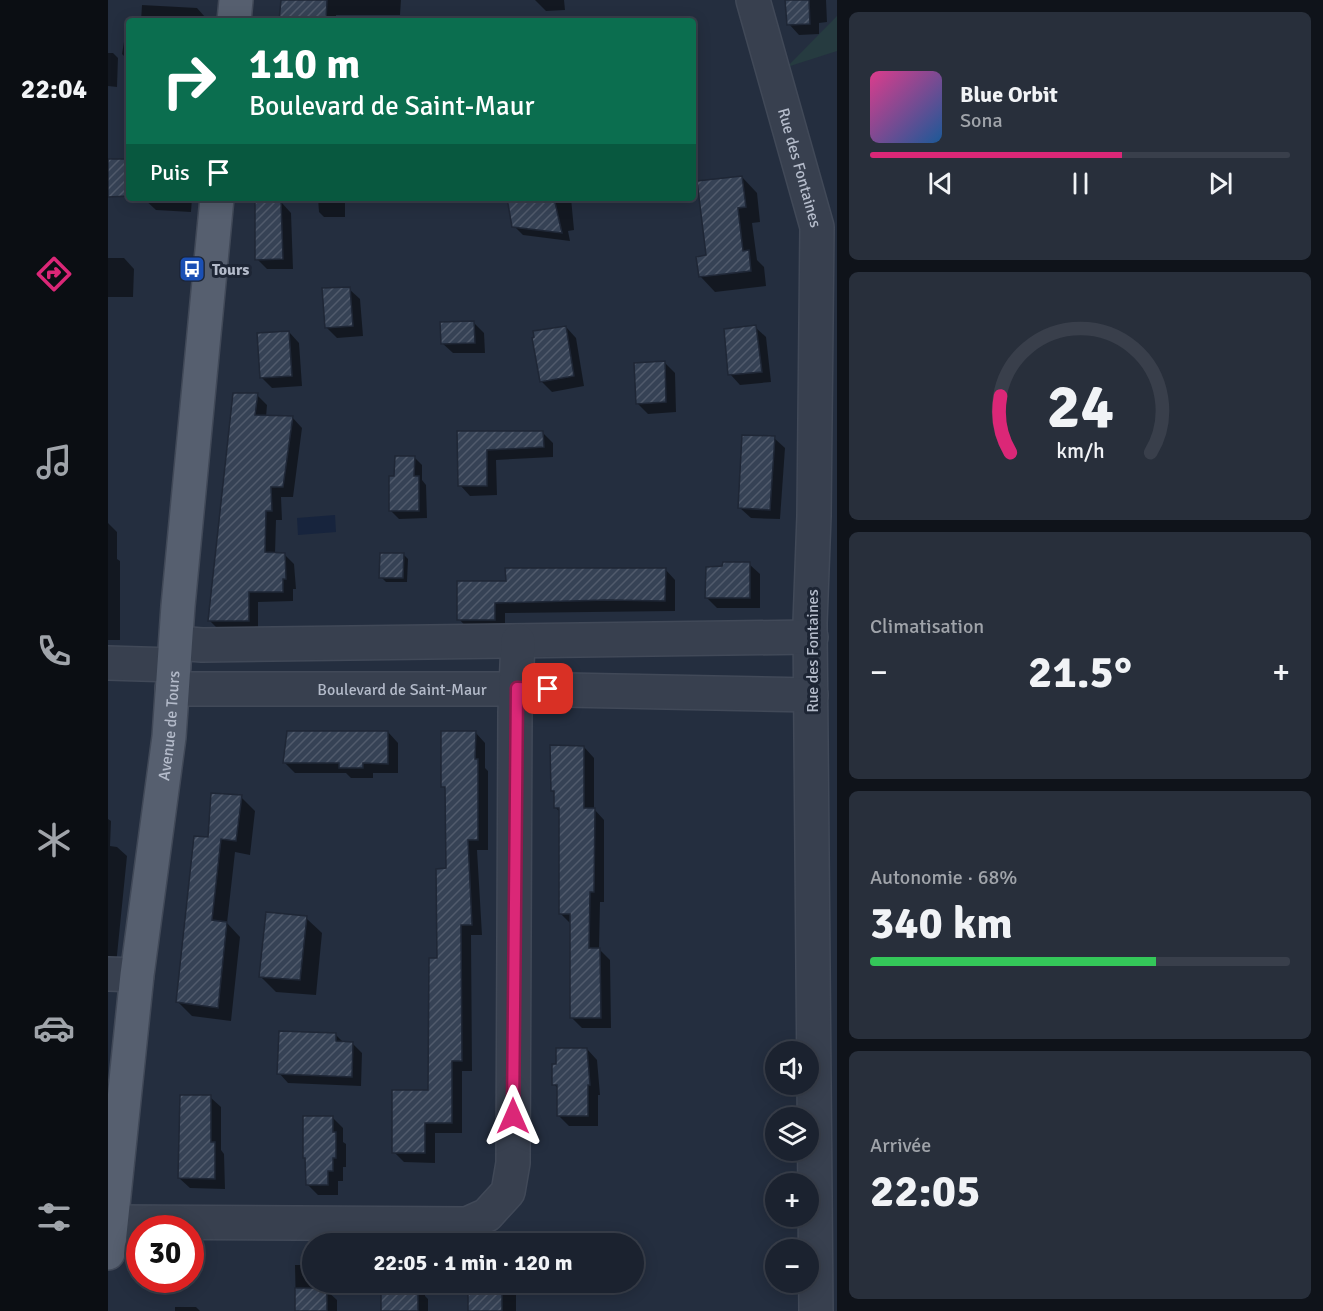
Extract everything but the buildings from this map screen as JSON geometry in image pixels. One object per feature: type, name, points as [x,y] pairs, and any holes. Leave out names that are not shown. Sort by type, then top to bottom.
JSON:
[{"type":"main road","points":[[234,18],[236,0]]},
{"type":"main road","name":"Avenue de Tours","points":[[110,1238],[122,975],[169,737],[217,201]]},
{"type":"street","name":"Rue des Fontaines","points":[[753,0],[817,227],[811,637],[816,1311]]},
{"type":"street","points":[[108,663],[174,666],[202,645],[428,640],[811,637]]},
{"type":"street","points":[[110,1238],[466,1224],[487,1215],[508,1192],[513,1163],[518,641]]},
{"type":"street","name":"Boulevard de Saint-Maur","points":[[174,666],[517,688],[811,695]]},
{"type":"green space","points":[[837,16],[837,51],[787,67]]},
{"type":"water","points":[[335,515],[336,532],[298,535],[297,518]]},
{"type":"place","name":"Tours","points":[[192,269]]},
{"type":"route","points":[[513,1116],[517,688],[548,689]]}]
